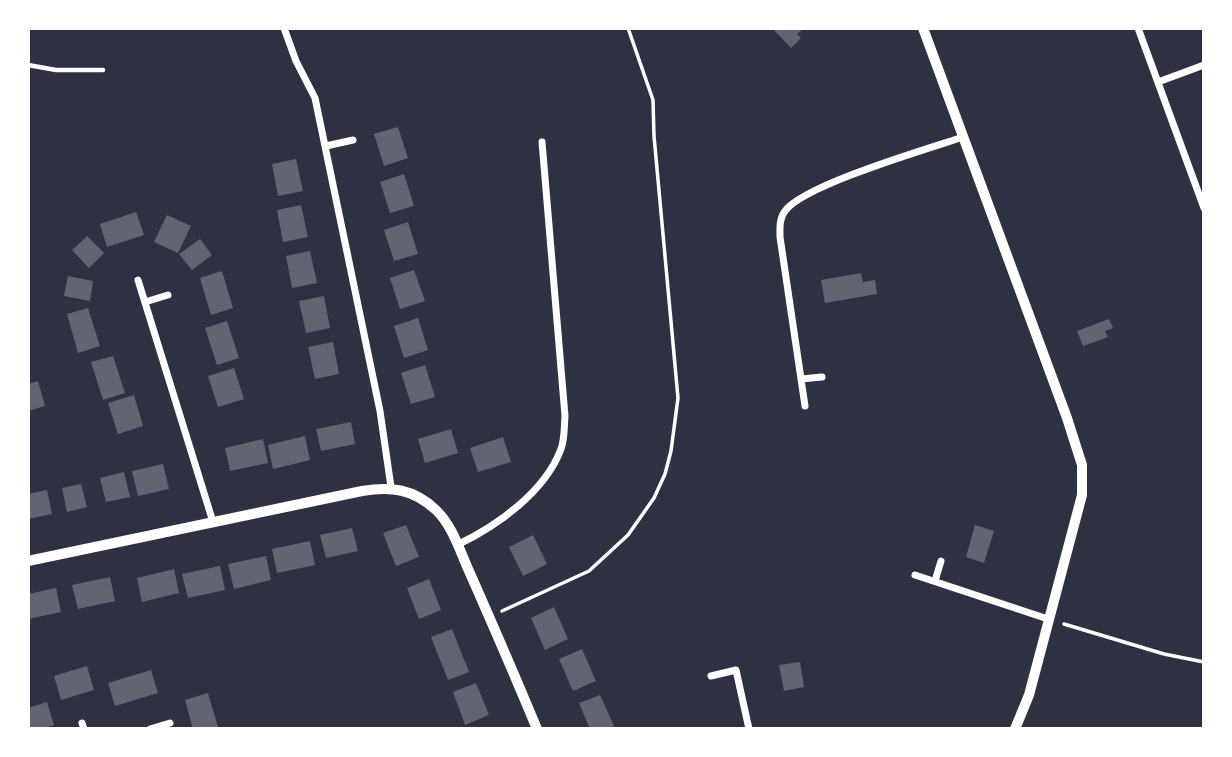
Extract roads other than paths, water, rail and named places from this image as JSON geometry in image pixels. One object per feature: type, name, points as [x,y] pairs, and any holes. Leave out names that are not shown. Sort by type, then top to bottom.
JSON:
[{"type":"street","points":[[284,28],[296,61],[315,98],[380,411],[391,487]]},
{"type":"street","points":[[923,28],[1082,465],[1080,505],[1028,695],[1015,729]]},
{"type":"street","points":[[1138,28],[1204,208]]},
{"type":"street","points":[[1158,82],[1204,65]]},
{"type":"street","points":[[804,406],[780,237],[784,213],[800,197],[879,165],[963,137]]},
{"type":"street","points":[[326,146],[353,140]]},
{"type":"street","points":[[457,545],[477,536],[533,491],[551,468],[564,438],[565,416],[542,142]]},
{"type":"street","points":[[138,280],[213,522]]},
{"type":"street","points":[[145,302],[168,295]]},
{"type":"street","points":[[801,379],[822,377]]},
{"type":"street","points":[[28,561],[362,491],[391,487],[411,492],[437,511],[457,545],[537,729]]},
{"type":"street","points":[[935,580],[941,561]]},
{"type":"street","points":[[915,575],[1048,619]]},
{"type":"street","points":[[711,676],[736,670],[749,729]]},
{"type":"street","points":[[150,729],[170,723]]},
{"type":"lane","points":[[28,65],[56,70],[103,70]]}]
